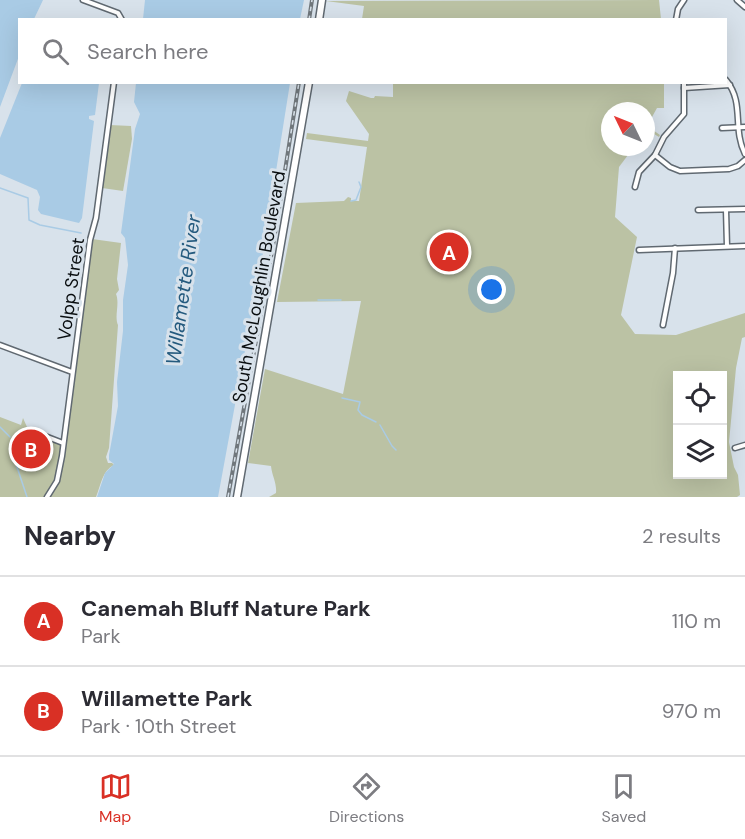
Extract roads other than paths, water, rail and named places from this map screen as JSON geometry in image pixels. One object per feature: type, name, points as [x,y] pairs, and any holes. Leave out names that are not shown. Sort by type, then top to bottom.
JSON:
[{"type":"highway","points":[[319,18],[322,0]]},
{"type":"highway","name":"South McLoughlin Boulevard","points":[[237,497],[309,84]]},
{"type":"street","points":[[83,0],[118,13],[121,18]]},
{"type":"street","points":[[676,18],[676,13],[684,0]]},
{"type":"street","points":[[737,0],[745,7]]},
{"type":"street","points":[[727,81],[738,97],[742,146],[745,154]]},
{"type":"street","name":"Volpp Street","points":[[47,497],[58,476],[114,84]]},
{"type":"street","points":[[684,84],[684,114],[664,137],[655,155],[670,167],[680,171],[729,169],[745,160]]},
{"type":"street","points":[[684,88],[730,85]]},
{"type":"street","points":[[722,128],[742,128]]},
{"type":"street","points":[[635,188],[639,172],[654,156]]},
{"type":"street","points":[[698,210],[745,209]]},
{"type":"street","points":[[726,210],[727,246]]},
{"type":"street","points":[[639,250],[745,246]]},
{"type":"street","points":[[663,325],[673,273],[675,248]]},
{"type":"street","points":[[0,345],[73,372]]},
{"type":"street","points":[[32,431],[63,443]]},
{"type":"street","points":[[735,448],[745,445]]},
{"type":"water","points":[[0,0],[43,0],[34,18],[18,18],[18,59],[0,107]]},
{"type":"water","points":[[145,0],[304,0],[300,18],[143,18]]},
{"type":"water","points":[[22,84],[99,84],[95,115],[89,116],[89,119],[94,121],[82,218],[79,223],[41,214],[38,210],[40,197],[37,190],[0,174],[0,138]]},
{"type":"water","name":"Willamette River","points":[[136,84],[290,84],[263,253],[218,497],[97,497],[105,473],[114,464],[109,460],[109,455],[118,406],[117,382],[128,265],[125,238],[121,233],[135,129],[140,114],[134,102]]},
{"type":"waterway","points":[[351,201],[356,200],[361,187],[359,182]]},
{"type":"waterway","points":[[0,188],[28,198],[29,220],[40,225],[81,233]]},
{"type":"waterway","points":[[318,300],[341,300]]},
{"type":"waterway","points":[[342,398],[360,402],[358,410],[362,415],[376,422]]},
{"type":"waterway","points":[[380,425],[396,450]]},
{"type":"waterway","points":[[0,427],[10,437]]},
{"type":"waterway","points":[[11,440],[14,458],[27,497]]},
{"type":"railway","points":[[309,18],[312,0]]},
{"type":"railway","points":[[228,497],[274,240],[299,84]]},
{"type":"place","name":"Canemah Bluff Nature Park","points":[[449,252]]},
{"type":"place","name":"Willamette Park","points":[[31,449]]}]
